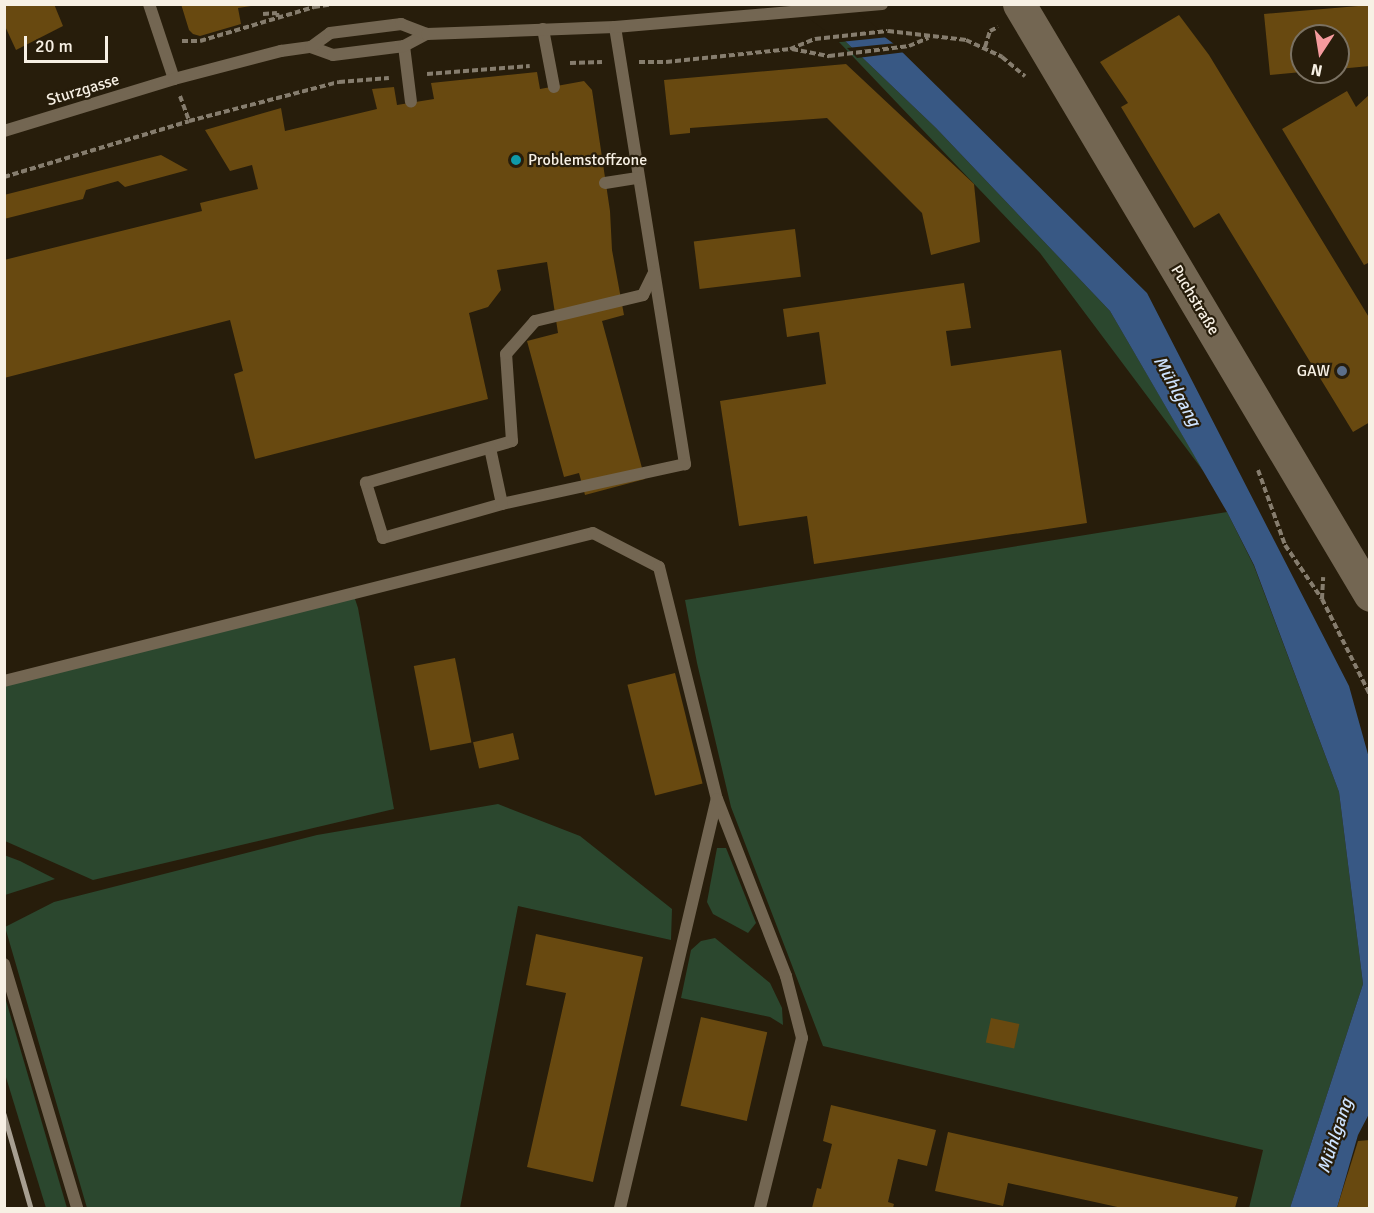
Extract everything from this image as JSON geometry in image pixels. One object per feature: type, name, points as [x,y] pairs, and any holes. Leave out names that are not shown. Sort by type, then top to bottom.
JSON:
[{"type":"main road","name":"Puchstraße","points":[[1019,4],[1370,595]]},
{"type":"lane","points":[[149,4],[174,79]]},
{"type":"lane","name":"Sturzgasse","points":[[311,47],[330,33],[401,24],[426,34],[615,27],[882,4]]},
{"type":"lane","points":[[615,27],[623,62],[624,91],[654,272],[685,464],[502,504],[383,538],[366,483],[512,441],[506,354],[535,321],[643,295],[654,272]]},
{"type":"lane","points":[[543,29],[554,87]]},
{"type":"lane","name":"Sturzgasse","points":[[4,131],[174,79],[280,51],[311,47],[333,55],[404,46],[426,34]]},
{"type":"lane","points":[[404,46],[411,102]]},
{"type":"lane","points":[[605,183],[638,178]]},
{"type":"lane","points":[[490,448],[502,504]]},
{"type":"lane","points":[[4,681],[592,533],[659,567],[717,799],[786,976],[802,1038],[760,1209]]},
{"type":"lane","points":[[620,1209],[717,799]]},
{"type":"lane","points":[[4,964],[77,1209]]},
{"type":"path","points":[[174,36],[183,41],[200,41],[278,17],[332,4]]},
{"type":"path","points":[[263,14],[276,13],[278,17]]},
{"type":"path","points":[[790,49],[815,39],[888,31],[914,33],[929,38]]},
{"type":"path","points":[[666,62],[790,49],[836,55],[909,46],[929,38],[952,37],[985,47],[1002,57],[1031,84]]},
{"type":"path","points":[[4,177],[189,121],[339,82],[550,64],[591,63]]},
{"type":"path","points":[[1267,500],[1285,545],[1322,599],[1370,695]]},
{"type":"green space","points":[[845,41],[936,128],[1110,311],[1204,472],[1040,253],[839,42]]},
{"type":"green space","points":[[1227,512],[1254,566],[1339,792],[1363,984],[1290,1208],[1249,1208],[1263,1150],[823,1046],[731,807],[697,663],[685,600]]},
{"type":"green space","points":[[353,593],[358,608],[394,809],[93,880],[5,841],[4,681]]},
{"type":"green space","points":[[498,804],[580,836],[672,909],[671,940],[518,906],[460,1208],[87,1208],[5,927],[54,902],[317,835]]},
{"type":"green space","points":[[717,848],[726,848],[756,923],[748,933],[713,914],[707,902]]},
{"type":"green space","points":[[4,855],[20,861],[55,879],[5,895]]},
{"type":"green space","points":[[715,938],[770,983],[782,1008],[783,1025],[770,1017],[681,998],[691,950],[701,941]]},
{"type":"green space","points":[[4,997],[67,1208],[46,1208],[5,1074]]},
{"type":"water","name":"Mühlgang","points":[[842,5],[894,44],[1147,293],[1349,686],[1369,758],[1370,1112],[1358,1135],[1337,1208],[1290,1208],[1363,984],[1339,792],[1254,565],[1227,512],[1110,311],[936,128],[845,41],[811,17]]},
{"type":"pier","points":[[790,4],[847,4],[889,37],[840,42]]},
{"type":"pier","points":[[897,43],[906,52],[857,58],[847,48]]},
{"type":"building","points":[[4,4],[54,4],[63,26],[16,50],[4,24]]},
{"type":"building","points":[[181,4],[251,4],[251,6],[238,8],[241,24],[200,36],[189,30]]},
{"type":"building","points":[[1370,5],[1370,66],[1350,68],[1350,24],[1290,24],[1290,73],[1270,75],[1264,14]]},
{"type":"building","points":[[1179,15],[1209,55],[1370,319],[1370,422],[1353,432],[1219,213],[1194,228],[1121,107],[1128,103],[1100,62]]},
{"type":"building","points":[[846,64],[974,184],[980,242],[931,255],[922,213],[827,118],[690,128],[690,133],[670,135],[664,80]]},
{"type":"building","points":[[537,72],[540,89],[584,81],[592,90],[610,211],[612,250],[624,315],[602,321],[645,479],[585,495],[579,473],[564,477],[527,341],[558,333],[547,262],[497,270],[501,290],[488,307],[469,313],[488,399],[255,459],[234,374],[243,371],[230,320],[4,378],[4,260],[202,211],[200,203],[258,189],[252,165],[230,171],[205,130],[281,108],[285,131],[377,109],[372,89],[394,87],[397,105],[434,99],[431,83]]},
{"type":"building","points":[[1347,91],[1356,107],[1370,94],[1369,267],[1368,263],[1364,265],[1282,129]]},
{"type":"building","points":[[161,155],[188,170],[125,187],[118,181],[86,190],[83,199],[4,219],[4,195]]},
{"type":"building","points":[[795,229],[801,277],[700,289],[694,241]]},
{"type":"building","points":[[964,283],[971,328],[946,331],[951,366],[1061,350],[1087,523],[814,564],[807,516],[739,526],[720,401],[826,384],[819,332],[787,337],[783,309]]},
{"type":"building","points":[[455,658],[471,742],[430,750],[414,666]]},
{"type":"building","points":[[675,673],[703,784],[655,795],[627,685]]},
{"type":"building","points":[[513,733],[519,759],[479,769],[473,742]]},
{"type":"building","points":[[536,934],[643,957],[593,1182],[527,1167],[566,993],[526,985]]},
{"type":"building","points":[[701,1017],[767,1032],[747,1121],[681,1106]]},
{"type":"building","points":[[991,1018],[1019,1024],[1014,1048],[986,1042]]},
{"type":"building","points":[[831,1105],[936,1130],[927,1166],[898,1159],[888,1202],[894,1204],[893,1208],[812,1208],[817,1188],[821,1189],[832,1144],[823,1141]]},
{"type":"building","points":[[948,1132],[1238,1197],[1235,1208],[1122,1208],[1008,1183],[1003,1206],[935,1191]]},
{"type":"building","points":[[1370,1140],[1370,1208],[1337,1208],[1358,1141]]},
{"type":"railway","points":[[4,1114],[31,1208]]},
{"type":"place","name":"Problemstoffzone","points":[[516,160]]},
{"type":"place","name":"GAW","points":[[1342,371]]}]
